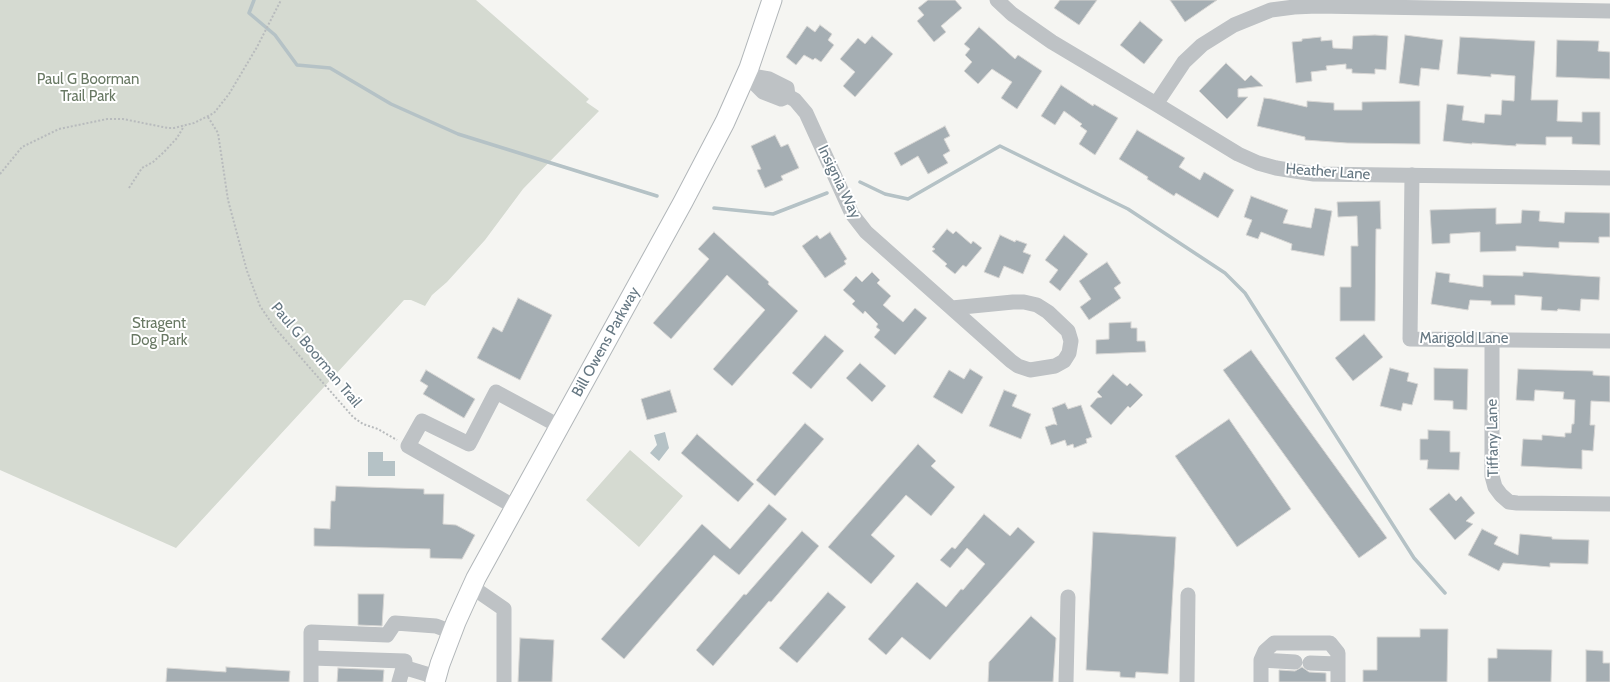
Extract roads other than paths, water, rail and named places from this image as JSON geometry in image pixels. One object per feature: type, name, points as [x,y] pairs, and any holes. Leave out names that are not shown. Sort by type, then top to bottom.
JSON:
[{"type":"main road","name":"Bill Owens Parkway","points":[[436,680],[452,632],[472,587],[514,507],[683,202],[725,122],[746,75],[772,0]]},
{"type":"street","name":"Heather Lane","points":[[1000,1],[1012,14],[1052,42],[1238,154],[1276,168],[1314,174],[1610,178]]},
{"type":"street","points":[[1156,104],[1184,62],[1202,45],[1234,25],[1271,10],[1317,6],[1610,11]]},
{"type":"street","name":"Insignia Way","points":[[746,75],[763,92],[781,99],[788,96],[795,100],[806,113],[852,214],[860,226],[1011,361],[1023,368],[1037,369],[1056,366],[1064,361],[1069,353],[1071,341],[1068,331],[1048,312],[1037,305],[1024,302],[1013,302],[952,308]]},
{"type":"street","name":"Marigold Lane","points":[[1412,175],[1410,339],[1610,341]]},
{"type":"street","name":"Tiffany Lane","points":[[1492,339],[1492,476],[1495,487],[1509,502],[1610,504]]},
{"type":"street","points":[[514,507],[408,446],[422,421],[469,444],[496,392],[560,426]]},
{"type":"street","points":[[472,587],[504,609],[504,682]]},
{"type":"street","points":[[1187,682],[1188,595]]},
{"type":"street","points":[[1066,682],[1068,596]]},
{"type":"street","points":[[311,682],[311,632],[387,635],[395,623],[436,626],[452,632]]},
{"type":"street","points":[[1261,682],[1261,660],[1265,651],[1274,643],[1330,644],[1338,653],[1338,682]]},
{"type":"street","points":[[311,658],[405,661],[399,682]]},
{"type":"street","points":[[1261,660],[1338,664]]},
{"type":"street","points":[[403,667],[436,680]]},
{"type":"waterway","points":[[254,0],[249,13],[275,35],[297,65],[330,68],[391,104],[458,134],[657,196]]},
{"type":"waterway","points":[[860,182],[885,194],[908,199],[1000,146],[1128,209],[1225,273],[1245,293],[1414,558],[1445,593]]},
{"type":"waterway","points":[[714,208],[773,214],[827,193]]},
{"type":"park label","name":"Paul G Boorman Trail Park","points":[[88,88]]},
{"type":"park label","name":"Stragent Dog Park","points":[[159,332]]}]
